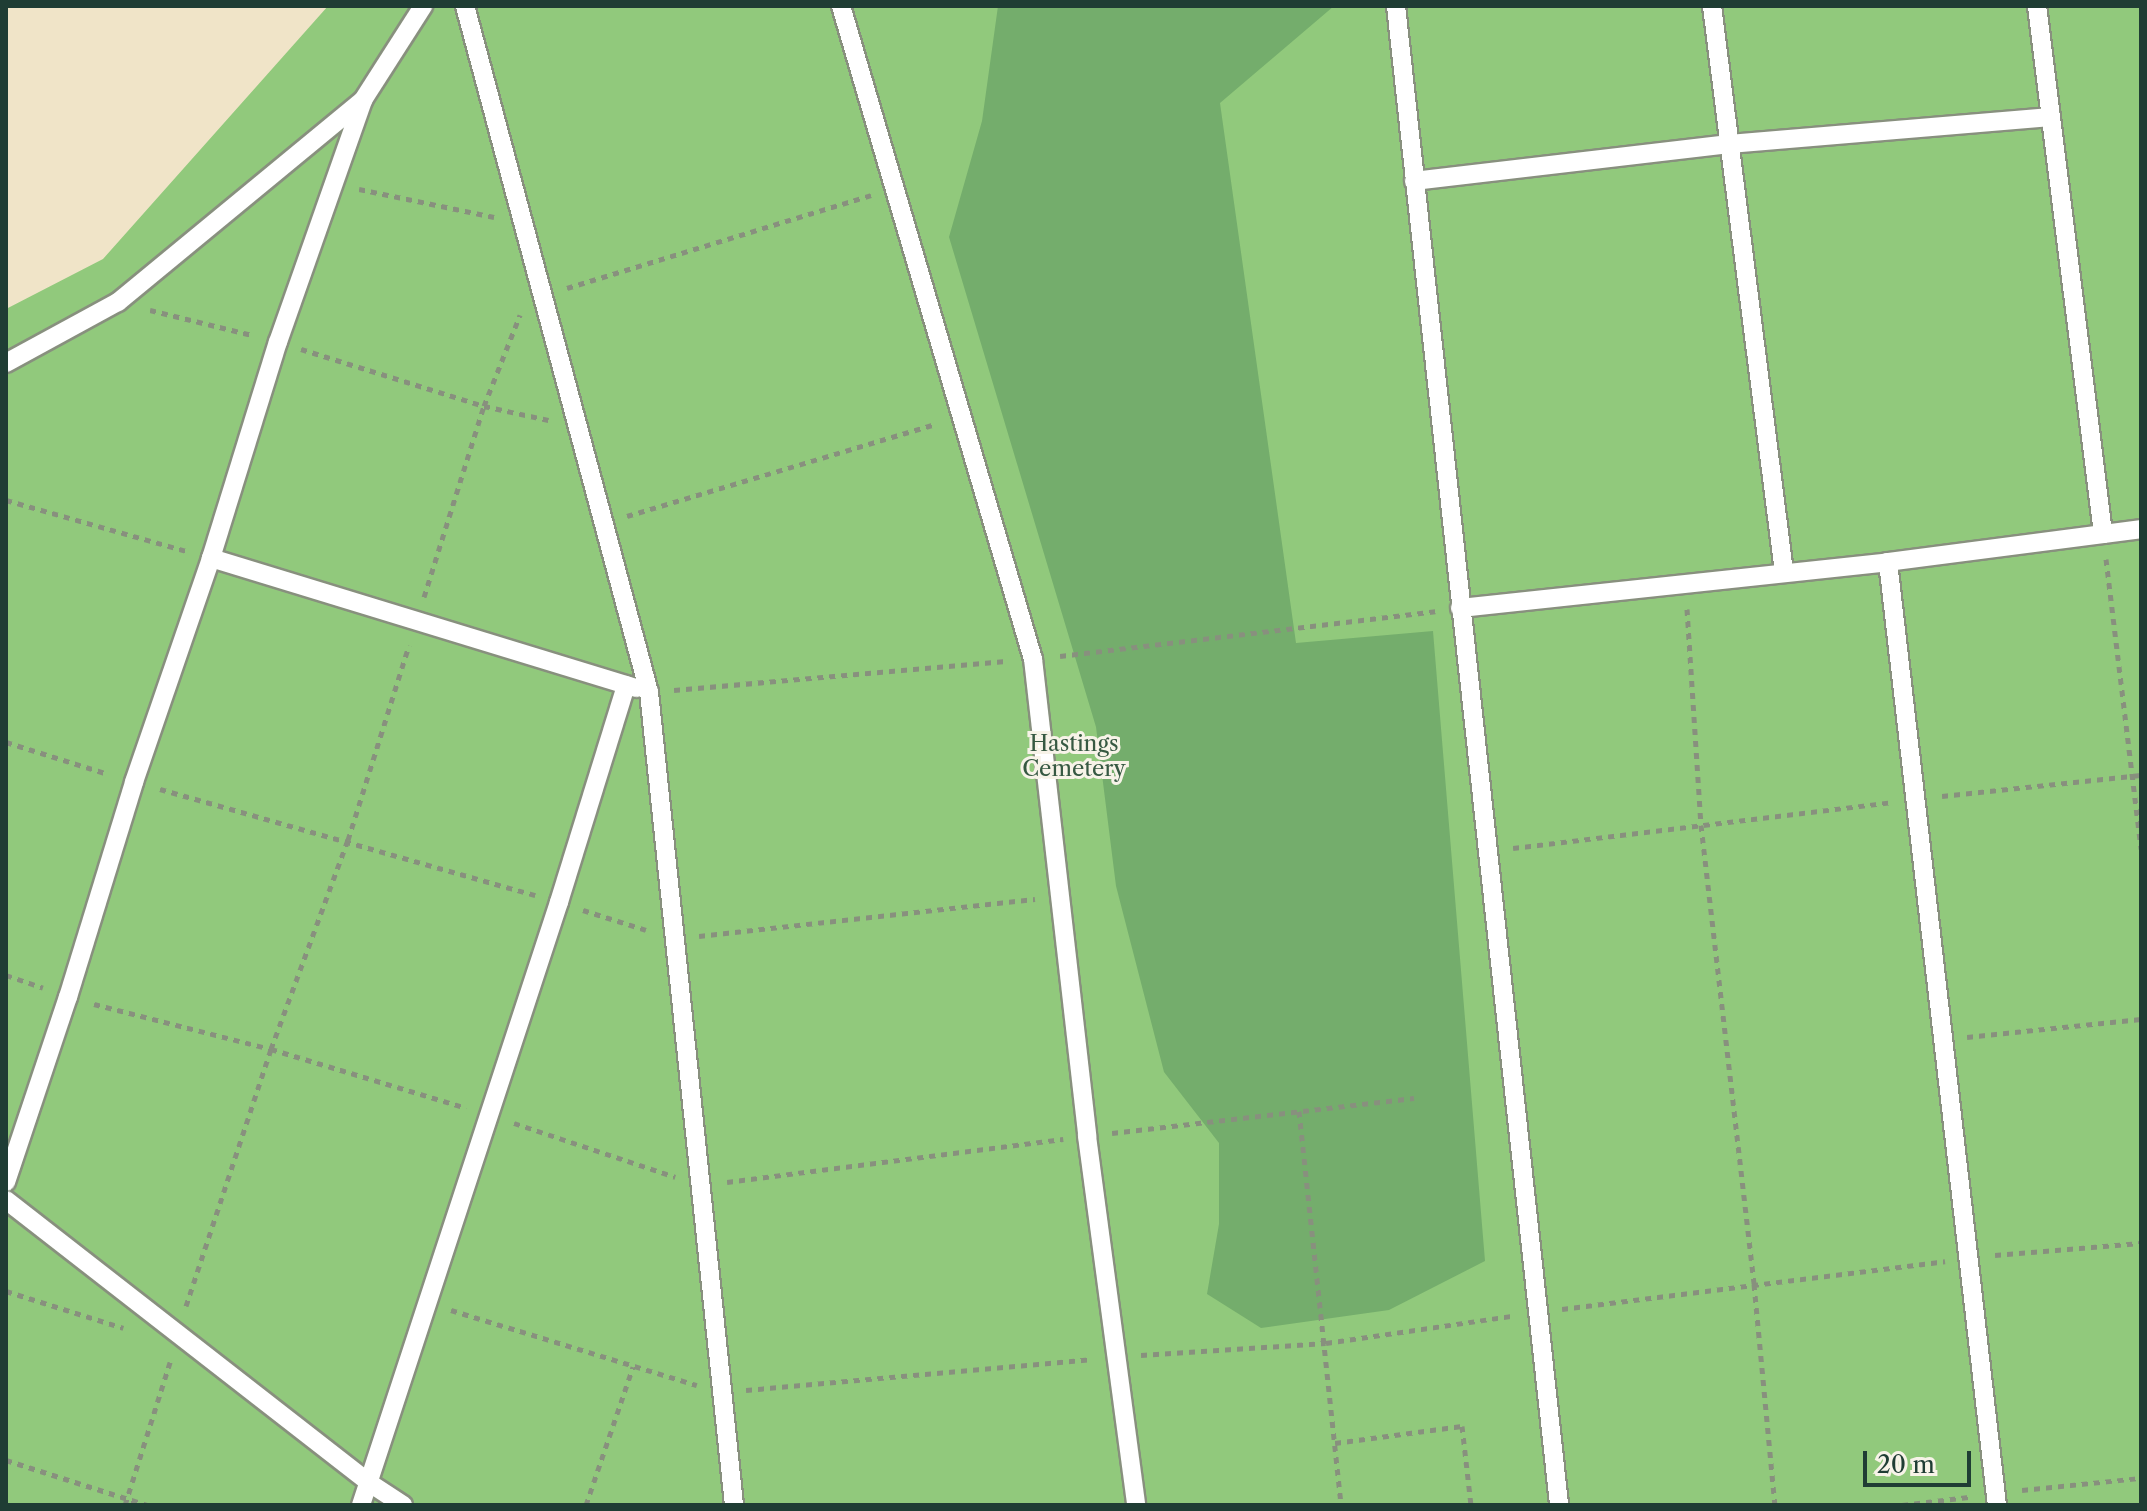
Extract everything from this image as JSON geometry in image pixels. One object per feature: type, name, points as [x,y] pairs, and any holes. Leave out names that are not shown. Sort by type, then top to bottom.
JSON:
[{"type":"lane","points":[[6,1182],[68,997],[134,782],[211,558],[278,342],[363,100],[423,6]]},
{"type":"lane","points":[[465,6],[649,692],[734,1505]]},
{"type":"lane","points":[[841,6],[1033,659],[1087,1136],[1136,1505]]},
{"type":"lane","points":[[1396,6],[1559,1505]]},
{"type":"lane","points":[[1712,6],[1784,572]]},
{"type":"lane","points":[[2037,6],[2103,534]]},
{"type":"lane","points":[[6,363],[118,302],[363,100]]},
{"type":"lane","points":[[1414,181],[1729,144],[2051,117]]},
{"type":"lane","points":[[1460,608],[1888,562],[2141,529]]},
{"type":"lane","points":[[211,558],[649,692]]},
{"type":"lane","points":[[1888,562],[1997,1505]]},
{"type":"lane","points":[[361,1505],[559,902],[626,685]]},
{"type":"lane","points":[[6,1200],[368,1482],[403,1505]]},
{"type":"path","points":[[335,184],[523,224]]},
{"type":"path","points":[[542,295],[895,188]]},
{"type":"path","points":[[126,1502],[178,1331],[271,1049],[348,840],[484,406],[536,273]]},
{"type":"path","points":[[118,302],[278,342],[484,406],[578,426]]},
{"type":"path","points":[[603,523],[963,416]]},
{"type":"path","points":[[6,500],[211,558]]},
{"type":"path","points":[[2103,534],[2141,849]]},
{"type":"path","points":[[1686,584],[1701,825],[1754,1284],[1775,1505]]},
{"type":"path","points":[[649,692],[1033,659],[1460,608]]},
{"type":"path","points":[[6,742],[134,782],[559,902],[675,939],[1061,896]]},
{"type":"path","points":[[1488,851],[2141,775]]},
{"type":"path","points":[[6,975],[68,997],[271,1049],[489,1115],[701,1185],[1414,1098]]},
{"type":"path","points":[[1942,1040],[2141,1019]]},
{"type":"path","points":[[1299,1111],[1341,1505]]},
{"type":"path","points":[[429,1303],[722,1392],[1118,1356],[1326,1343],[1754,1284],[1970,1258],[2141,1243]]},
{"type":"path","points":[[6,1291],[133,1332]]},
{"type":"path","points":[[586,1505],[633,1367]]},
{"type":"path","points":[[1335,1443],[1462,1426],[1471,1505]]},
{"type":"path","points":[[6,1460],[126,1502],[147,1505]]},
{"type":"green space","name":"Hastings Cemetery","points":[[328,6],[2141,6],[2141,1505],[6,1505],[6,309],[103,259]]},
{"type":"green space","points":[[998,6],[1334,6],[1220,103],[1296,643],[1433,631],[1485,1261],[1389,1310],[1261,1328],[1207,1294],[1219,1224],[1219,1143],[1164,1072],[1116,886],[1096,727],[949,237],[982,121]]}]
